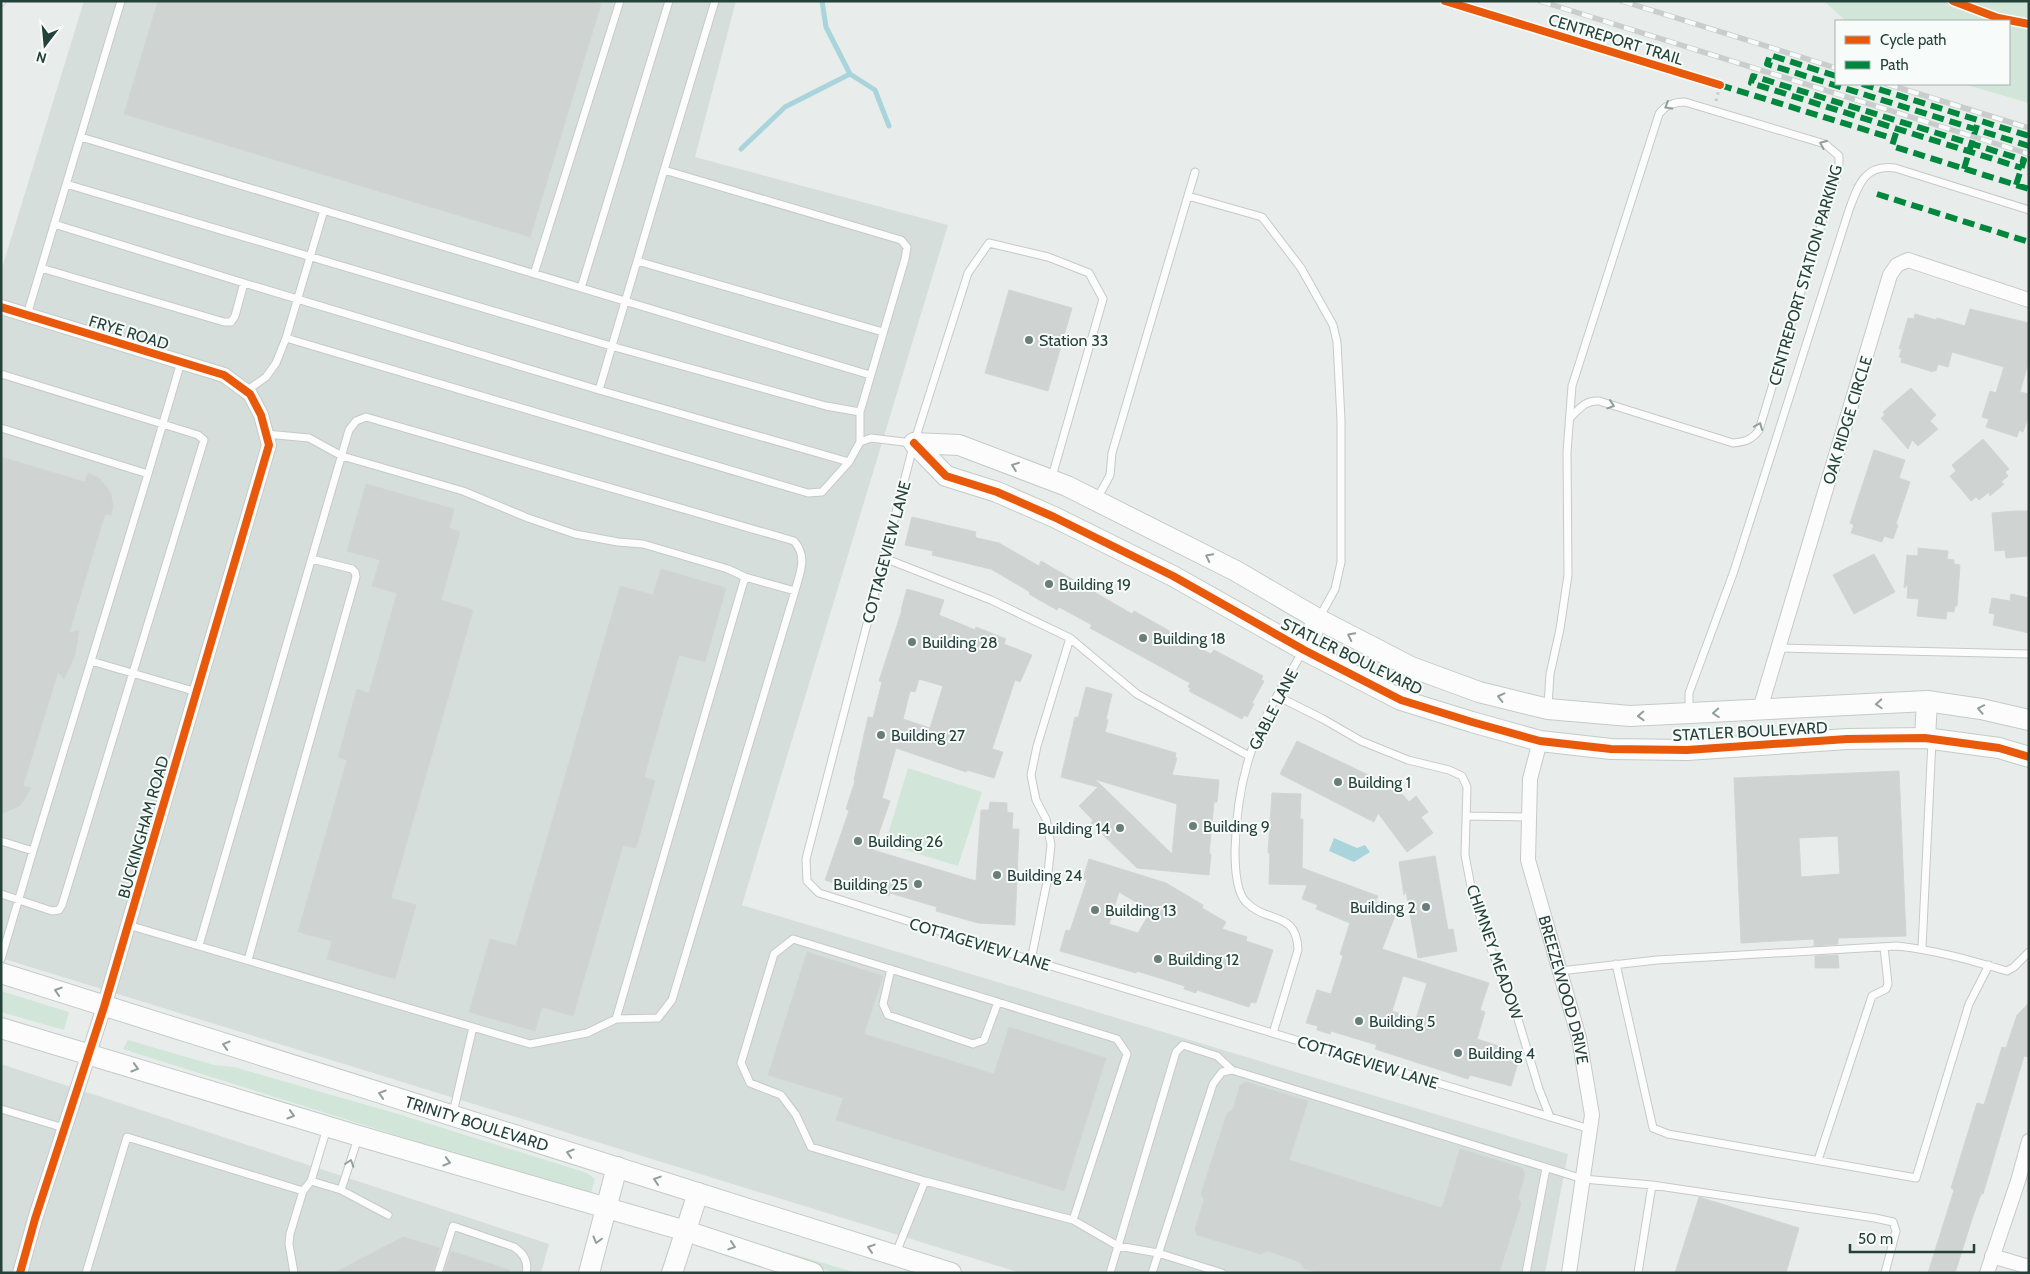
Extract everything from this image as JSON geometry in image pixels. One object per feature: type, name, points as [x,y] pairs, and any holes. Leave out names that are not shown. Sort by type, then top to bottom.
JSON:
[{"type":"street","name":"OAK RIDGE CIRCLE","points":[[1760,709],[1890,276],[1897,265],[1908,260],[2029,300]]},
{"type":"street","name":"FRYE ROAD","points":[[1,307],[224,375],[246,391]]},
{"type":"street","name":"BUCKINGHAM ROAD","points":[[20,1273],[64,1128],[104,1007],[270,445],[261,416],[250,394],[246,391]]},
{"type":"street","name":"STATLER BOULEVARD","points":[[914,443],[959,445],[1051,480],[1096,500],[1236,571],[1318,619],[1411,667],[1479,692],[1548,709],[1630,716],[1689,715],[1760,709],[1927,701],[1981,709],[2029,720]]},
{"type":"street","name":"STATLER BOULEVARD","points":[[914,443],[946,476],[998,492],[1054,517],[1173,576],[1304,650],[1401,700],[1472,722],[1540,741],[1611,749],[1687,750],[1847,739],[1929,738],[1999,748],[2029,757]]},
{"type":"street","points":[[1304,650],[1318,619]]},
{"type":"street","points":[[1927,701],[1929,738]]},
{"type":"street","name":"BREEZEWOOD DRIVE","points":[[1548,709],[1530,779],[1528,860],[1580,1038],[1589,1086],[1592,1115],[1569,1273]]},
{"type":"street","name":"TRINITY BOULEVARD","points":[[1,973],[951,1273]]},
{"type":"street","points":[[1,1028],[359,1136],[686,1231],[813,1273]]},
{"type":"street","points":[[1986,1273],[2018,1181],[2029,1141]]},
{"type":"street","points":[[589,1273],[616,1167]]},
{"type":"street","points":[[672,1273],[698,1193]]},
{"type":"street","points":[[1992,1256],[2029,1267]]},
{"type":"lane","points":[[27,315],[121,1]]},
{"type":"lane","points":[[534,274],[620,1]]},
{"type":"lane","points":[[581,288],[668,1]]},
{"type":"lane","points":[[599,390],[714,1]]},
{"type":"lane","name":"CENTREPORT STATION PARKING","points":[[1548,709],[1550,674],[1560,629],[1568,575],[1567,452],[1572,386],[1659,114],[1663,108],[1677,102],[1685,102],[1824,144],[1839,156],[1839,166],[1759,430],[1753,438],[1733,443],[1599,401],[1590,401],[1583,405],[1570,418]]},
{"type":"lane","points":[[81,137],[870,375]]},
{"type":"lane","points":[[1689,715],[1689,693],[1734,571],[1857,187],[1874,170],[1895,168],[2029,210]]},
{"type":"lane","points":[[286,338],[808,493],[822,492],[849,462],[860,442],[860,412],[907,248],[901,240],[664,170]]},
{"type":"lane","points":[[1096,500],[1110,474],[1112,453],[1195,172]]},
{"type":"lane","points":[[66,184],[310,258],[612,346],[826,406],[860,412]]},
{"type":"lane","points":[[1188,196],[1262,218],[1302,268],[1333,325],[1337,342],[1340,412],[1341,562],[1335,589],[1318,619]]},
{"type":"lane","points":[[246,391],[266,377],[276,363],[298,300],[324,210]]},
{"type":"lane","points":[[54,224],[298,300],[849,462]]},
{"type":"lane","name":"COTTAGEVIEW LANE","points":[[1051,480],[1103,299],[1088,274],[1048,257],[989,244],[968,272],[914,443],[806,859],[807,881],[819,893],[1031,960],[1591,1129]]},
{"type":"lane","points":[[637,260],[883,332]]},
{"type":"lane","points":[[41,268],[224,322],[231,322],[235,316],[244,283]]},
{"type":"lane","points":[[1,959],[32,851],[164,424],[181,362]]},
{"type":"lane","points":[[1,374],[198,435],[204,440],[62,905],[59,910],[52,911],[1,894]]},
{"type":"lane","points":[[128,925],[530,1044],[587,1033],[616,1019],[658,1018],[672,1000],[795,592],[803,557],[801,548],[794,541],[366,417],[356,421],[349,430],[199,945]]},
{"type":"lane","points":[[1,428],[148,474]]},
{"type":"lane","points":[[266,434],[309,438],[342,456],[463,492],[528,518],[575,534],[618,542],[643,544],[728,569],[795,592]]},
{"type":"lane","points":[[860,442],[871,438],[914,443]]},
{"type":"lane","points":[[884,558],[991,600],[1070,638],[1137,694],[1249,756]]},
{"type":"lane","points":[[248,960],[356,577],[352,569],[312,559]]},
{"type":"lane","points":[[616,1019],[745,576]]},
{"type":"lane","points":[[1031,960],[1051,845],[1046,819],[1036,800],[1031,775],[1037,746],[1070,638]]},
{"type":"lane","points":[[1779,648],[2029,654]]},
{"type":"lane","name":"GABLE LANE","points":[[1273,1033],[1298,950],[1298,936],[1293,927],[1261,912],[1246,902],[1239,886],[1235,867],[1236,835],[1242,781],[1249,756],[1261,725],[1304,650]]},
{"type":"lane","points":[[91,660],[197,692]]},
{"type":"lane","name":"CHIMNEY MEADOW","points":[[1277,696],[1361,741],[1408,760],[1449,770],[1462,776],[1467,787],[1465,855],[1472,892],[1491,949],[1511,996],[1538,1089],[1550,1117]]},
{"type":"lane","points":[[1922,948],[1929,738]]},
{"type":"lane","points":[[1467,816],[1528,817]]},
{"type":"lane","points":[[1,841],[32,851]]},
{"type":"lane","points":[[1073,1220],[1127,1054],[1117,1039],[793,939],[774,954],[741,1064],[750,1083],[781,1095],[796,1114],[810,1147],[925,1181],[1073,1220],[1118,1246],[1158,1253],[1222,1273]]},
{"type":"lane","points":[[1818,1160],[1872,996],[1886,989],[1888,984],[1884,947]]},
{"type":"lane","points":[[1560,971],[1657,960],[1884,947],[1922,948],[2007,971],[2014,967],[2029,952]]},
{"type":"lane","points":[[1616,964],[1654,1128],[1668,1134],[1916,1178],[1969,1004],[1989,965]]},
{"type":"lane","points":[[891,969],[882,1004],[888,1014],[973,1044],[984,1040],[998,1002]]},
{"type":"lane","points":[[452,1116],[473,1026]]},
{"type":"lane","points":[[1110,1273],[1176,1052],[1184,1045],[1217,1056],[1232,1070],[1583,1179],[1652,1185],[1893,1222],[1896,1231],[1885,1273]]},
{"type":"lane","points":[[1152,1273],[1213,1084],[1222,1072],[1232,1070]]},
{"type":"lane","points":[[1,1109],[64,1128]]},
{"type":"lane","points":[[294,1273],[290,1253],[290,1234],[303,1192],[311,1181],[327,1126]]},
{"type":"lane","points":[[342,1190],[359,1136]]},
{"type":"lane","points":[[86,1273],[127,1137],[303,1192]]},
{"type":"lane","points":[[1526,1273],[1546,1168]]},
{"type":"lane","points":[[311,1181],[342,1190],[388,1215]]},
{"type":"lane","points":[[895,1256],[925,1181]]},
{"type":"lane","points":[[1638,1273],[1652,1185]]},
{"type":"lane","points":[[438,1273],[453,1226],[514,1246],[522,1252],[526,1260],[526,1273]]},
{"type":"path","points":[[1711,82],[1720,85],[1713,110]]},
{"type":"shaded area","points":[[84,1],[736,1],[695,157],[948,225],[742,905],[1568,1154],[1545,1273],[1021,1273],[1,958],[1,271]]},
{"type":"shaded area","points":[[1,1064],[549,1244],[541,1273],[1,1273]]},
{"type":"green space","points":[[1824,1],[2029,1],[2029,103],[1966,85],[2010,85],[2010,20],[1845,20]]},
{"type":"green space","points":[[908,768],[982,792],[958,866],[885,844]]},
{"type":"green space","points":[[1,991],[69,1012],[64,1030],[1,1012]]},
{"type":"green space","points":[[128,1040],[214,1065],[234,1067],[398,1114],[587,1173],[595,1179],[590,1196],[123,1049]]},
{"type":"green space","points":[[716,1231],[857,1273],[836,1273],[716,1235]]},
{"type":"water","points":[[1334,838],[1357,848],[1365,845],[1370,852],[1354,862],[1329,851]]},
{"type":"building","points":[[158,1],[591,1],[601,4],[530,237],[124,114]]},
{"type":"building","name":"Station 33","points":[[1009,290],[1072,308],[1048,391],[985,373]]},
{"type":"building","points":[[1970,309],[2029,323],[2029,360],[2020,392],[2029,394],[2029,415],[2023,432],[2019,430],[2017,437],[1986,427],[1989,419],[1982,417],[1990,391],[1996,393],[2004,367],[1952,352],[1948,367],[1938,364],[1936,371],[1933,370],[1933,372],[1901,362],[1902,358],[1899,357],[1902,349],[1899,349],[1908,318],[1914,319],[1915,314],[1965,326]]},
{"type":"building","points":[[1911,388],[1936,415],[1930,421],[1938,429],[1918,446],[1912,440],[1908,449],[1881,418],[1885,415],[1883,412]]},
{"type":"building","points":[[1983,439],[2009,469],[2005,472],[2008,476],[2001,482],[2004,484],[1990,496],[1989,492],[1979,500],[1976,497],[1971,501],[1950,476],[1956,471],[1952,465]]},
{"type":"building","points":[[1874,450],[1905,460],[1899,478],[1910,482],[1893,539],[1884,536],[1882,542],[1851,533],[1854,525],[1850,523]]},
{"type":"building","points":[[1,457],[85,482],[88,473],[99,478],[107,487],[111,495],[113,507],[111,515],[105,514],[69,633],[79,630],[75,655],[64,679],[58,672],[23,786],[31,788],[19,806],[1,814]]},
{"type":"building","points":[[366,484],[454,509],[449,528],[460,532],[441,600],[473,610],[391,898],[416,905],[395,979],[327,959],[332,941],[298,932],[347,760],[338,757],[357,689],[369,693],[397,593],[372,586],[380,560],[347,551]]},
{"type":"building","points":[[2029,511],[2029,556],[2006,558],[2005,550],[1995,551],[1992,513]]},
{"type":"building","points":[[912,517],[976,532],[975,536],[977,538],[999,543],[1039,566],[1041,561],[1132,614],[1134,611],[1207,652],[1211,654],[1214,650],[1263,676],[1261,680],[1264,681],[1247,717],[1244,715],[1242,719],[1189,691],[1191,688],[1188,687],[1190,683],[1090,628],[1092,625],[1059,607],[1057,610],[1029,594],[1030,592],[991,569],[932,555],[933,551],[905,545]]},
{"type":"building","points":[[1918,548],[1948,551],[1947,559],[1954,560],[1954,564],[1960,565],[1957,606],[1955,606],[1954,612],[1947,611],[1946,619],[1917,616],[1919,599],[1907,598],[1908,585],[1904,588],[1907,555],[1918,556]]},
{"type":"building","points":[[1874,554],[1895,592],[1854,614],[1833,575]]},
{"type":"building","points":[[661,569],[726,588],[705,662],[679,655],[644,777],[655,781],[636,848],[623,845],[573,1016],[542,1007],[535,1031],[469,1012],[490,939],[516,946],[620,586],[653,595]]},
{"type":"building","points":[[907,589],[944,600],[939,615],[975,630],[976,627],[1006,639],[1004,644],[1032,655],[1020,682],[1015,680],[992,749],[1003,752],[994,778],[967,770],[966,772],[896,748],[882,798],[890,801],[873,850],[976,881],[981,810],[989,810],[990,802],[1007,803],[1007,812],[1013,813],[1012,829],[1019,829],[1015,925],[978,923],[936,911],[937,907],[890,893],[889,896],[862,888],[860,892],[825,880],[849,811],[846,809],[855,781],[868,717],[873,718],[882,682],[879,681]],"holes":[[[919,679],[943,686],[930,728],[903,719],[910,691],[915,692]]]},
{"type":"building","points":[[2011,594],[2029,598],[2029,633],[1993,625],[1995,614],[1989,613],[1992,598],[2010,601]]},
{"type":"building","points":[[1086,687],[1112,694],[1105,732],[1176,753],[1175,758],[1177,758],[1172,775],[1219,780],[1217,802],[1214,802],[1209,875],[1137,868],[1091,823],[1093,820],[1079,806],[1098,787],[1061,777],[1075,717],[1078,718]],"holes":[[[1094,779],[1177,804],[1172,854]]]},
{"type":"building","name":"Building 1","points":[[1297,741],[1381,781],[1380,783],[1403,795],[1409,802],[1416,796],[1428,812],[1421,817],[1433,833],[1407,852],[1378,813],[1374,822],[1280,774]]},
{"type":"building","points":[[1899,771],[1906,936],[1838,938],[1838,944],[1814,946],[1814,939],[1741,943],[1734,778]],"holes":[[[1838,836],[1840,874],[1801,877],[1799,838]]]},
{"type":"building","points":[[1272,793],[1301,794],[1300,819],[1303,819],[1302,868],[1378,896],[1375,902],[1397,911],[1382,949],[1489,983],[1480,1010],[1485,1012],[1477,1039],[1505,1048],[1504,1051],[1520,1056],[1511,1086],[1470,1075],[1468,1079],[1375,1049],[1377,1045],[1331,1031],[1330,1034],[1317,1030],[1318,1026],[1306,1023],[1317,990],[1331,994],[1343,956],[1340,954],[1350,923],[1316,909],[1318,905],[1302,899],[1307,885],[1269,884],[1270,853],[1268,853]],"holes":[[[1403,976],[1427,983],[1416,1019],[1392,1011]]]},
{"type":"building","name":"Building 2","points":[[1435,856],[1448,930],[1453,929],[1457,951],[1418,958],[1406,891],[1404,895],[1399,862]]},
{"type":"building","points":[[1089,859],[1166,883],[1203,905],[1202,908],[1226,922],[1222,929],[1247,937],[1246,941],[1273,950],[1256,1003],[1251,1002],[1249,1007],[1197,990],[1196,993],[1184,989],[1185,986],[1137,971],[1136,973],[1060,951],[1066,930],[1070,931],[1087,880],[1083,879]],"holes":[[[1119,892],[1151,911],[1138,933],[1109,924]]]},
{"type":"building","points":[[807,952],[883,976],[864,1034],[994,1074],[1009,1027],[1106,1058],[1064,1191],[836,1120],[843,1098],[768,1075]]},
{"type":"building","points":[[1838,955],[1839,968],[1815,968],[1815,956]]},
{"type":"building","points":[[2029,1003],[2029,1057],[2024,1056],[1983,1194],[1981,1194],[1974,1213],[1955,1273],[1928,1273],[1954,1190],[1951,1188],[1977,1103],[1984,1105],[2002,1047],[2006,1048],[2017,1015]]},
{"type":"building","points":[[1246,1082],[1308,1101],[1289,1160],[1442,1208],[1460,1149],[1522,1168],[1525,1174],[1518,1198],[1521,1204],[1499,1273],[1320,1273],[1303,1268],[1300,1262],[1267,1251],[1261,1254],[1197,1235],[1195,1229],[1204,1200],[1201,1194],[1227,1113],[1233,1110],[1240,1085]]},
{"type":"building","points":[[1699,1197],[1799,1228],[1786,1273],[1675,1273]]},
{"type":"building","points":[[403,1237],[440,1248],[433,1273],[334,1273]]},
{"type":"building","points":[[451,1251],[509,1270],[509,1273],[444,1273]]},
{"type":"waterway","points":[[822,1],[826,27],[850,74],[875,90],[889,126]]},
{"type":"waterway","points":[[741,149],[785,107],[850,74]]},
{"type":"railway","points":[[1540,1],[2029,154]]},
{"type":"railway","points":[[1622,1],[1835,68]]},
{"type":"railway","points":[[1890,85],[2029,128]]},
{"type":"marked path","points":[[1835,76],[1770,55],[1767,64],[2029,146]]},
{"type":"marked path","points":[[2016,185],[2024,160],[1753,76],[1751,83],[2022,168]]},
{"type":"marked path","points":[[1720,85],[1895,139]]},
{"type":"marked path","points":[[1865,85],[2029,136]]},
{"type":"marked path","points":[[1964,169],[1977,125]]},
{"type":"marked path","points":[[1896,133],[1892,146],[2029,189]]},
{"type":"marked path","points":[[1877,194],[2029,242]]},
{"type":"cycle path","name":"CENTREPORT TRAIL","points":[[1445,1],[1720,85]]},
{"type":"cycle path","points":[[1953,1],[2008,20]]},
{"type":"cycle path","points":[[2010,20],[2029,24]]},
{"type":"cycle path","points":[[1,307],[224,375],[250,394],[261,415],[269,445],[104,1007],[35,1219],[20,1273]]},
{"type":"cycle path","points":[[914,443],[946,476],[997,492],[1054,517],[1173,576],[1304,650],[1401,700],[1472,722],[1540,741],[1611,749],[1687,750],[1847,739],[1925,738],[1999,748],[2029,757]]},
{"type":"place","name":"Station 33","points":[[1029,340]]},
{"type":"place","name":"Building 19","points":[[1049,584]]},
{"type":"place","name":"Building 18","points":[[1143,638]]},
{"type":"place","name":"Building 28","points":[[912,642]]},
{"type":"place","name":"Building 27","points":[[881,735]]},
{"type":"place","name":"Building 1","points":[[1338,782]]},
{"type":"place","name":"Building 9","points":[[1193,826]]},
{"type":"place","name":"Building 14","points":[[1120,828]]},
{"type":"place","name":"Building 26","points":[[858,841]]},
{"type":"place","name":"Building 24","points":[[997,875]]},
{"type":"place","name":"Building 25","points":[[918,884]]},
{"type":"place","name":"Building 2","points":[[1426,907]]},
{"type":"place","name":"Building 13","points":[[1095,910]]},
{"type":"place","name":"Building 12","points":[[1158,959]]},
{"type":"place","name":"Building 5","points":[[1359,1021]]},
{"type":"place","name":"Building 4","points":[[1458,1053]]}]
